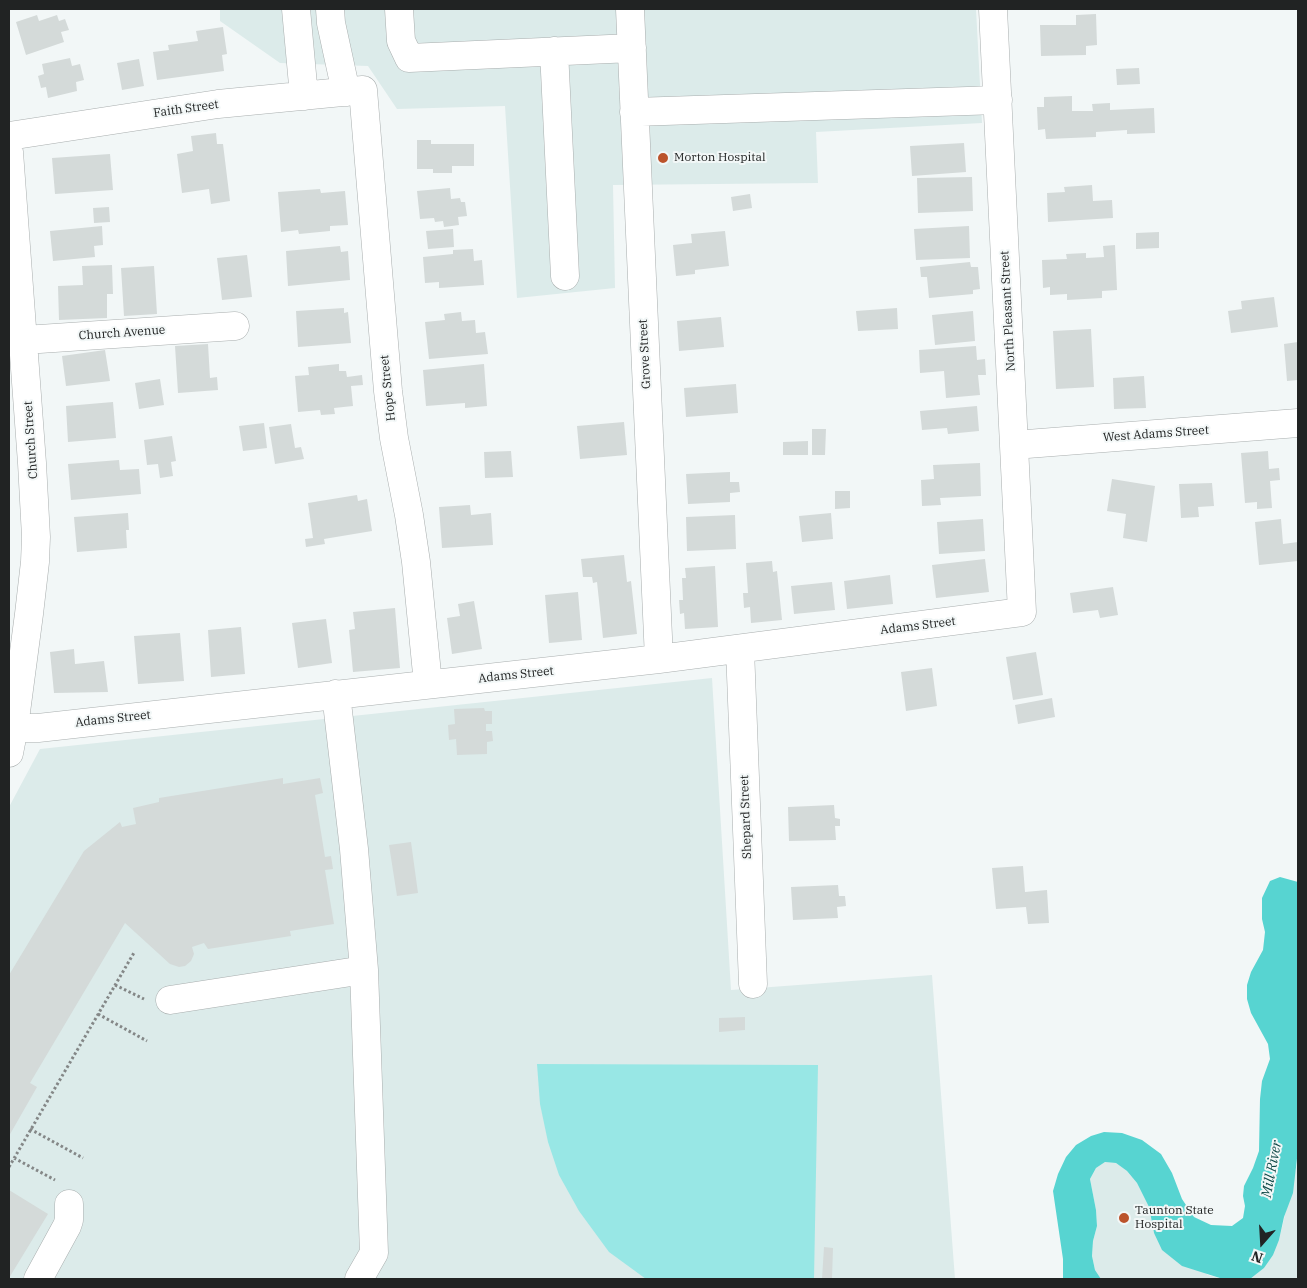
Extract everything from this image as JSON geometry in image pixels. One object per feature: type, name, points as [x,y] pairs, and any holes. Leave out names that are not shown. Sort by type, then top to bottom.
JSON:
[{"type":"street","points":[[296,9],[304,96]]},
{"type":"street","name":"Hope Street","points":[[330,9],[331,23],[355,91],[388,391],[394,438],[416,562],[428,684]]},
{"type":"street","points":[[399,9],[401,40],[409,58],[632,48]]},
{"type":"street","name":"Grove Street","points":[[630,9],[659,659]]},
{"type":"street","name":"North Pleasant Street","points":[[994,9],[1022,612]]},
{"type":"street","points":[[554,51],[565,276]]},
{"type":"street","name":"Faith Street","points":[[9,136],[204,106],[355,91]]},
{"type":"street","points":[[634,112],[998,100]]},
{"type":"street","name":"Church Street","points":[[9,152],[16,340],[35,499],[35,554],[32,597],[11,735]]},
{"type":"street","name":"Church Avenue","points":[[16,340],[234,326]]},
{"type":"street","name":"West Adams Street","points":[[1014,444],[1298,423]]},
{"type":"street","name":"Adams Street","points":[[11,735],[38,728],[659,659],[1022,612]]},
{"type":"street","name":"Shepard Street","points":[[740,649],[753,984]]},
{"type":"street","points":[[336,694],[354,849],[364,970],[374,1253],[359,1279]]},
{"type":"street","points":[[159,1001],[364,970]]},
{"type":"street","points":[[38,1279],[69,1220],[64,1194]]},
{"type":"path","points":[[9,1167],[135,951]]},
{"type":"path","points":[[116,984],[159,1001]]},
{"type":"path","points":[[98,1014],[147,1041]]},
{"type":"path","points":[[30,1129],[83,1158]]},
{"type":"path","points":[[14,1158],[64,1194]]},
{"type":"shaded area","name":"Morton Hospital","points":[[220,9],[976,9],[982,123],[816,132],[818,183],[613,185],[615,288],[517,298],[505,106],[397,109],[368,66],[280,63],[220,21]]},
{"type":"shaded area","points":[[712,678],[731,990],[932,975],[955,1279],[9,1279],[9,807],[40,749]]},
{"type":"shaded area","points":[[537,1064],[818,1065],[814,1279],[646,1279],[609,1252],[579,1211],[559,1175],[548,1142],[540,1104]]},
{"type":"shaded area","points":[[1298,1150],[1298,1279],[1250,1279],[1264,1268],[1279,1240],[1297,1164]]},
{"type":"shaded area","name":"Taunton State Hospital","points":[[1105,1162],[1116,1163],[1127,1171],[1137,1183],[1149,1207],[1154,1233],[1208,1275],[1223,1279],[1101,1279],[1095,1270],[1092,1256],[1097,1226],[1090,1179],[1096,1168]]},
{"type":"water","name":"Mill River","points":[[1280,877],[1298,882],[1298,1150],[1293,1193],[1273,1255],[1264,1268],[1250,1279],[1223,1279],[1182,1266],[1162,1250],[1154,1233],[1149,1207],[1137,1183],[1127,1171],[1116,1163],[1105,1162],[1096,1168],[1090,1179],[1097,1226],[1092,1256],[1095,1270],[1101,1279],[1063,1279],[1063,1259],[1053,1191],[1066,1157],[1076,1145],[1091,1136],[1104,1132],[1122,1133],[1142,1140],[1161,1154],[1172,1173],[1182,1199],[1194,1217],[1211,1225],[1232,1226],[1243,1218],[1245,1206],[1244,1186],[1259,1151],[1262,1081],[1270,1059],[1268,1044],[1251,1013],[1247,999],[1247,985],[1251,972],[1263,950],[1265,932],[1262,919],[1262,898],[1270,881]]},
{"type":"building","points":[[1096,14],[1097,45],[1086,46],[1086,55],[1041,56],[1040,25],[1076,25],[1076,15]]},
{"type":"building","points":[[37,15],[39,21],[57,15],[59,21],[65,19],[69,30],[61,32],[64,42],[26,55],[16,22]]},
{"type":"building","points":[[223,27],[227,54],[222,55],[224,71],[157,80],[153,52],[169,50],[168,45],[198,41],[196,31]]},
{"type":"building","points":[[70,58],[72,66],[80,64],[84,80],[76,82],[77,91],[48,98],[46,87],[41,88],[38,76],[44,74],[42,64]]},
{"type":"building","points":[[139,59],[144,86],[122,90],[117,63]]},
{"type":"building","points":[[1139,68],[1140,84],[1117,85],[1116,69]]},
{"type":"building","points":[[1072,96],[1072,111],[1093,111],[1092,104],[1110,103],[1110,110],[1154,108],[1155,133],[1127,134],[1127,130],[1096,132],[1096,137],[1046,139],[1045,129],[1038,130],[1037,107],[1044,107],[1044,97]]},
{"type":"building","points":[[216,133],[217,144],[223,144],[230,201],[211,204],[209,189],[182,193],[177,154],[193,151],[191,136]]},
{"type":"building","points":[[417,140],[431,140],[431,144],[474,144],[474,166],[452,166],[452,173],[433,173],[433,169],[417,169]]},
{"type":"building","points":[[964,143],[966,172],[912,176],[910,146]]},
{"type":"building","points":[[110,154],[113,190],[55,194],[52,158]]},
{"type":"building","points":[[972,177],[973,211],[918,213],[917,178]]},
{"type":"building","points":[[1092,185],[1093,201],[1112,200],[1113,218],[1048,222],[1047,193],[1065,192],[1064,187]]},
{"type":"building","points":[[450,188],[451,199],[460,198],[461,202],[465,202],[467,216],[458,217],[459,225],[444,227],[443,221],[435,222],[434,218],[420,219],[417,191]]},
{"type":"building","points":[[320,189],[321,193],[345,191],[348,225],[330,226],[330,231],[299,234],[298,230],[281,232],[278,192]]},
{"type":"building","points":[[750,194],[752,208],[733,211],[731,197]]},
{"type":"building","points":[[109,207],[110,222],[94,223],[93,208]]},
{"type":"building","points":[[102,226],[103,245],[94,246],[95,257],[53,261],[50,231]]},
{"type":"building","points":[[969,226],[970,258],[916,260],[914,229]]},
{"type":"building","points":[[453,229],[454,247],[428,249],[426,231]]},
{"type":"building","points":[[725,231],[729,266],[695,270],[695,274],[676,276],[673,245],[692,243],[691,234]]},
{"type":"building","points":[[1159,232],[1159,248],[1136,249],[1136,233]]},
{"type":"building","points":[[1115,245],[1117,290],[1102,291],[1102,298],[1067,300],[1067,294],[1050,295],[1050,287],[1043,288],[1042,260],[1067,259],[1066,254],[1086,253],[1086,258],[1104,257],[1103,246]]},
{"type":"building","points":[[340,246],[341,252],[348,251],[350,280],[288,286],[286,251]]},
{"type":"building","points":[[473,249],[474,261],[482,260],[484,285],[439,288],[439,282],[425,283],[423,257],[453,254],[453,250]]},
{"type":"building","points":[[247,255],[252,297],[222,300],[217,258]]},
{"type":"building","points":[[970,262],[971,267],[978,267],[980,289],[973,290],[973,294],[929,298],[927,277],[921,277],[920,267]]},
{"type":"building","points":[[112,265],[113,294],[107,294],[107,318],[59,320],[58,286],[83,285],[82,266]]},
{"type":"building","points":[[154,266],[157,314],[124,316],[121,268]]},
{"type":"building","points":[[1274,297],[1278,327],[1231,333],[1228,311],[1242,309],[1241,301]]},
{"type":"building","points":[[344,308],[344,313],[348,312],[351,343],[298,347],[296,311]]},
{"type":"building","points":[[897,308],[898,329],[858,331],[856,311]]},
{"type":"building","points":[[973,311],[975,341],[935,345],[932,315]]},
{"type":"building","points":[[461,312],[462,321],[475,320],[476,333],[485,332],[488,354],[429,359],[425,322],[445,320],[444,314]]},
{"type":"building","points":[[721,317],[724,347],[679,351],[677,321]]},
{"type":"building","points":[[1091,329],[1094,387],[1056,389],[1053,331]]},
{"type":"building","points":[[1298,342],[1298,380],[1287,381],[1284,344]]},
{"type":"building","points":[[208,344],[210,378],[217,377],[218,390],[178,393],[175,346]]},
{"type":"building","points":[[976,346],[977,360],[985,359],[986,375],[978,375],[980,395],[946,398],[944,371],[920,373],[919,350]]},
{"type":"building","points":[[105,350],[110,381],[66,386],[62,356]]},
{"type":"building","points":[[339,364],[339,371],[346,371],[347,377],[362,375],[363,385],[351,386],[353,406],[334,408],[335,414],[321,415],[320,410],[298,412],[295,376],[309,375],[308,367]]},
{"type":"building","points":[[484,364],[487,406],[465,408],[465,403],[426,406],[423,370]]},
{"type":"building","points":[[1144,376],[1146,408],[1114,409],[1113,378]]},
{"type":"building","points":[[160,379],[164,405],[139,409],[135,383]]},
{"type":"building","points":[[736,384],[738,413],[686,417],[684,388]]},
{"type":"building","points":[[113,402],[116,438],[68,442],[66,406]]},
{"type":"building","points":[[977,406],[979,431],[948,434],[947,428],[922,430],[920,411]]},
{"type":"building","points":[[624,422],[627,455],[580,459],[577,426]]},
{"type":"building","points":[[264,423],[267,448],[243,451],[239,426]]},
{"type":"building","points":[[291,424],[295,448],[301,447],[304,459],[275,464],[269,427]]},
{"type":"building","points":[[812,429],[826,429],[825,455],[812,455]]},
{"type":"building","points":[[172,436],[176,461],[171,462],[173,476],[160,478],[158,464],[147,465],[144,440]]},
{"type":"building","points":[[808,441],[808,455],[783,455],[783,442]]},
{"type":"building","points":[[511,451],[513,477],[485,478],[484,452]]},
{"type":"building","points":[[1268,451],[1269,469],[1279,468],[1280,480],[1270,481],[1272,508],[1257,509],[1257,502],[1245,503],[1241,453]]},
{"type":"building","points":[[119,460],[120,470],[139,469],[141,494],[71,500],[68,464]]},
{"type":"building","points":[[980,463],[981,496],[940,498],[941,505],[922,506],[921,480],[934,479],[933,465]]},
{"type":"building","points":[[730,472],[730,482],[739,482],[740,492],[730,493],[730,502],[688,504],[686,474]]},
{"type":"building","points":[[1112,479],[1155,486],[1147,542],[1123,538],[1126,514],[1107,511]]},
{"type":"building","points":[[1212,483],[1214,506],[1198,507],[1199,517],[1181,518],[1179,484]]},
{"type":"building","points":[[835,491],[850,491],[850,508],[835,509]]},
{"type":"building","points":[[357,495],[358,501],[367,499],[372,531],[324,539],[325,544],[306,547],[305,539],[313,538],[308,503]]},
{"type":"building","points":[[470,505],[471,515],[491,513],[493,545],[442,548],[439,507]]},
{"type":"building","points":[[128,513],[129,530],[126,530],[127,548],[77,552],[74,517]]},
{"type":"building","points":[[831,513],[833,539],[802,542],[799,516]]},
{"type":"building","points":[[735,515],[736,549],[687,551],[686,517]]},
{"type":"building","points":[[983,519],[985,551],[939,554],[937,522]]},
{"type":"building","points":[[1281,519],[1283,544],[1298,542],[1298,561],[1259,565],[1255,522]]},
{"type":"building","points":[[624,555],[627,582],[631,581],[637,634],[603,638],[597,582],[593,583],[592,577],[583,577],[581,559]]},
{"type":"building","points":[[985,559],[989,592],[936,598],[932,565]]},
{"type":"building","points":[[772,561],[773,572],[777,571],[782,620],[751,623],[750,607],[744,608],[743,593],[748,593],[746,563]]},
{"type":"building","points":[[715,566],[718,627],[685,629],[684,613],[680,614],[679,600],[683,600],[682,578],[686,578],[685,568]]},
{"type":"building","points":[[890,575],[893,604],[847,609],[844,581]]},
{"type":"building","points":[[832,582],[835,610],[794,614],[791,586]]},
{"type":"building","points":[[1113,587],[1118,615],[1100,618],[1098,610],[1073,613],[1070,593]]},
{"type":"building","points":[[578,592],[582,640],[549,643],[545,595]]},
{"type":"building","points":[[474,601],[482,649],[452,654],[447,618],[460,616],[458,604]]},
{"type":"building","points":[[395,608],[400,668],[353,672],[349,630],[355,629],[353,612]]},
{"type":"building","points":[[326,619],[332,663],[298,668],[292,623]]},
{"type":"building","points":[[241,627],[245,674],[211,677],[208,630]]},
{"type":"building","points":[[180,633],[184,681],[138,684],[134,636]]},
{"type":"building","points":[[74,649],[75,664],[104,661],[108,692],[54,693],[50,652]]},
{"type":"building","points":[[1036,652],[1043,695],[1013,700],[1006,657]]},
{"type":"building","points":[[932,668],[937,706],[906,711],[901,672]]},
{"type":"building","points":[[1052,698],[1055,717],[1018,724],[1015,705]]},
{"type":"building","points":[[484,708],[485,711],[492,711],[492,724],[486,724],[486,731],[492,731],[493,741],[487,742],[487,754],[457,755],[456,739],[449,740],[448,725],[455,724],[454,709]]},
{"type":"building","points":[[283,778],[283,784],[320,778],[323,793],[315,795],[325,857],[331,856],[333,869],[325,870],[334,924],[290,931],[291,936],[208,949],[204,943],[192,947],[194,954],[191,961],[185,966],[179,967],[170,964],[125,923],[30,1083],[37,1087],[9,1136],[9,975],[84,851],[120,822],[122,827],[136,824],[133,808],[159,802],[159,798]]},
{"type":"building","points":[[834,805],[835,818],[840,819],[840,826],[835,826],[836,840],[789,841],[788,807]]},
{"type":"building","points":[[411,842],[418,893],[397,896],[389,845]]},
{"type":"building","points":[[1023,866],[1025,892],[1047,890],[1049,923],[1028,924],[1026,907],[996,909],[992,868]]},
{"type":"building","points":[[838,885],[839,896],[845,896],[846,906],[837,907],[838,918],[793,920],[791,887]]},
{"type":"building","points":[[745,1017],[745,1030],[719,1032],[719,1018]]},
{"type":"building","points":[[9,1190],[48,1214],[9,1278]]},
{"type":"building","points":[[824,1247],[833,1248],[832,1279],[822,1279]]},
{"type":"place","name":"Morton Hospital","points":[[663,158]]},
{"type":"place","name":"Taunton State Hospital","points":[[1124,1218]]}]
